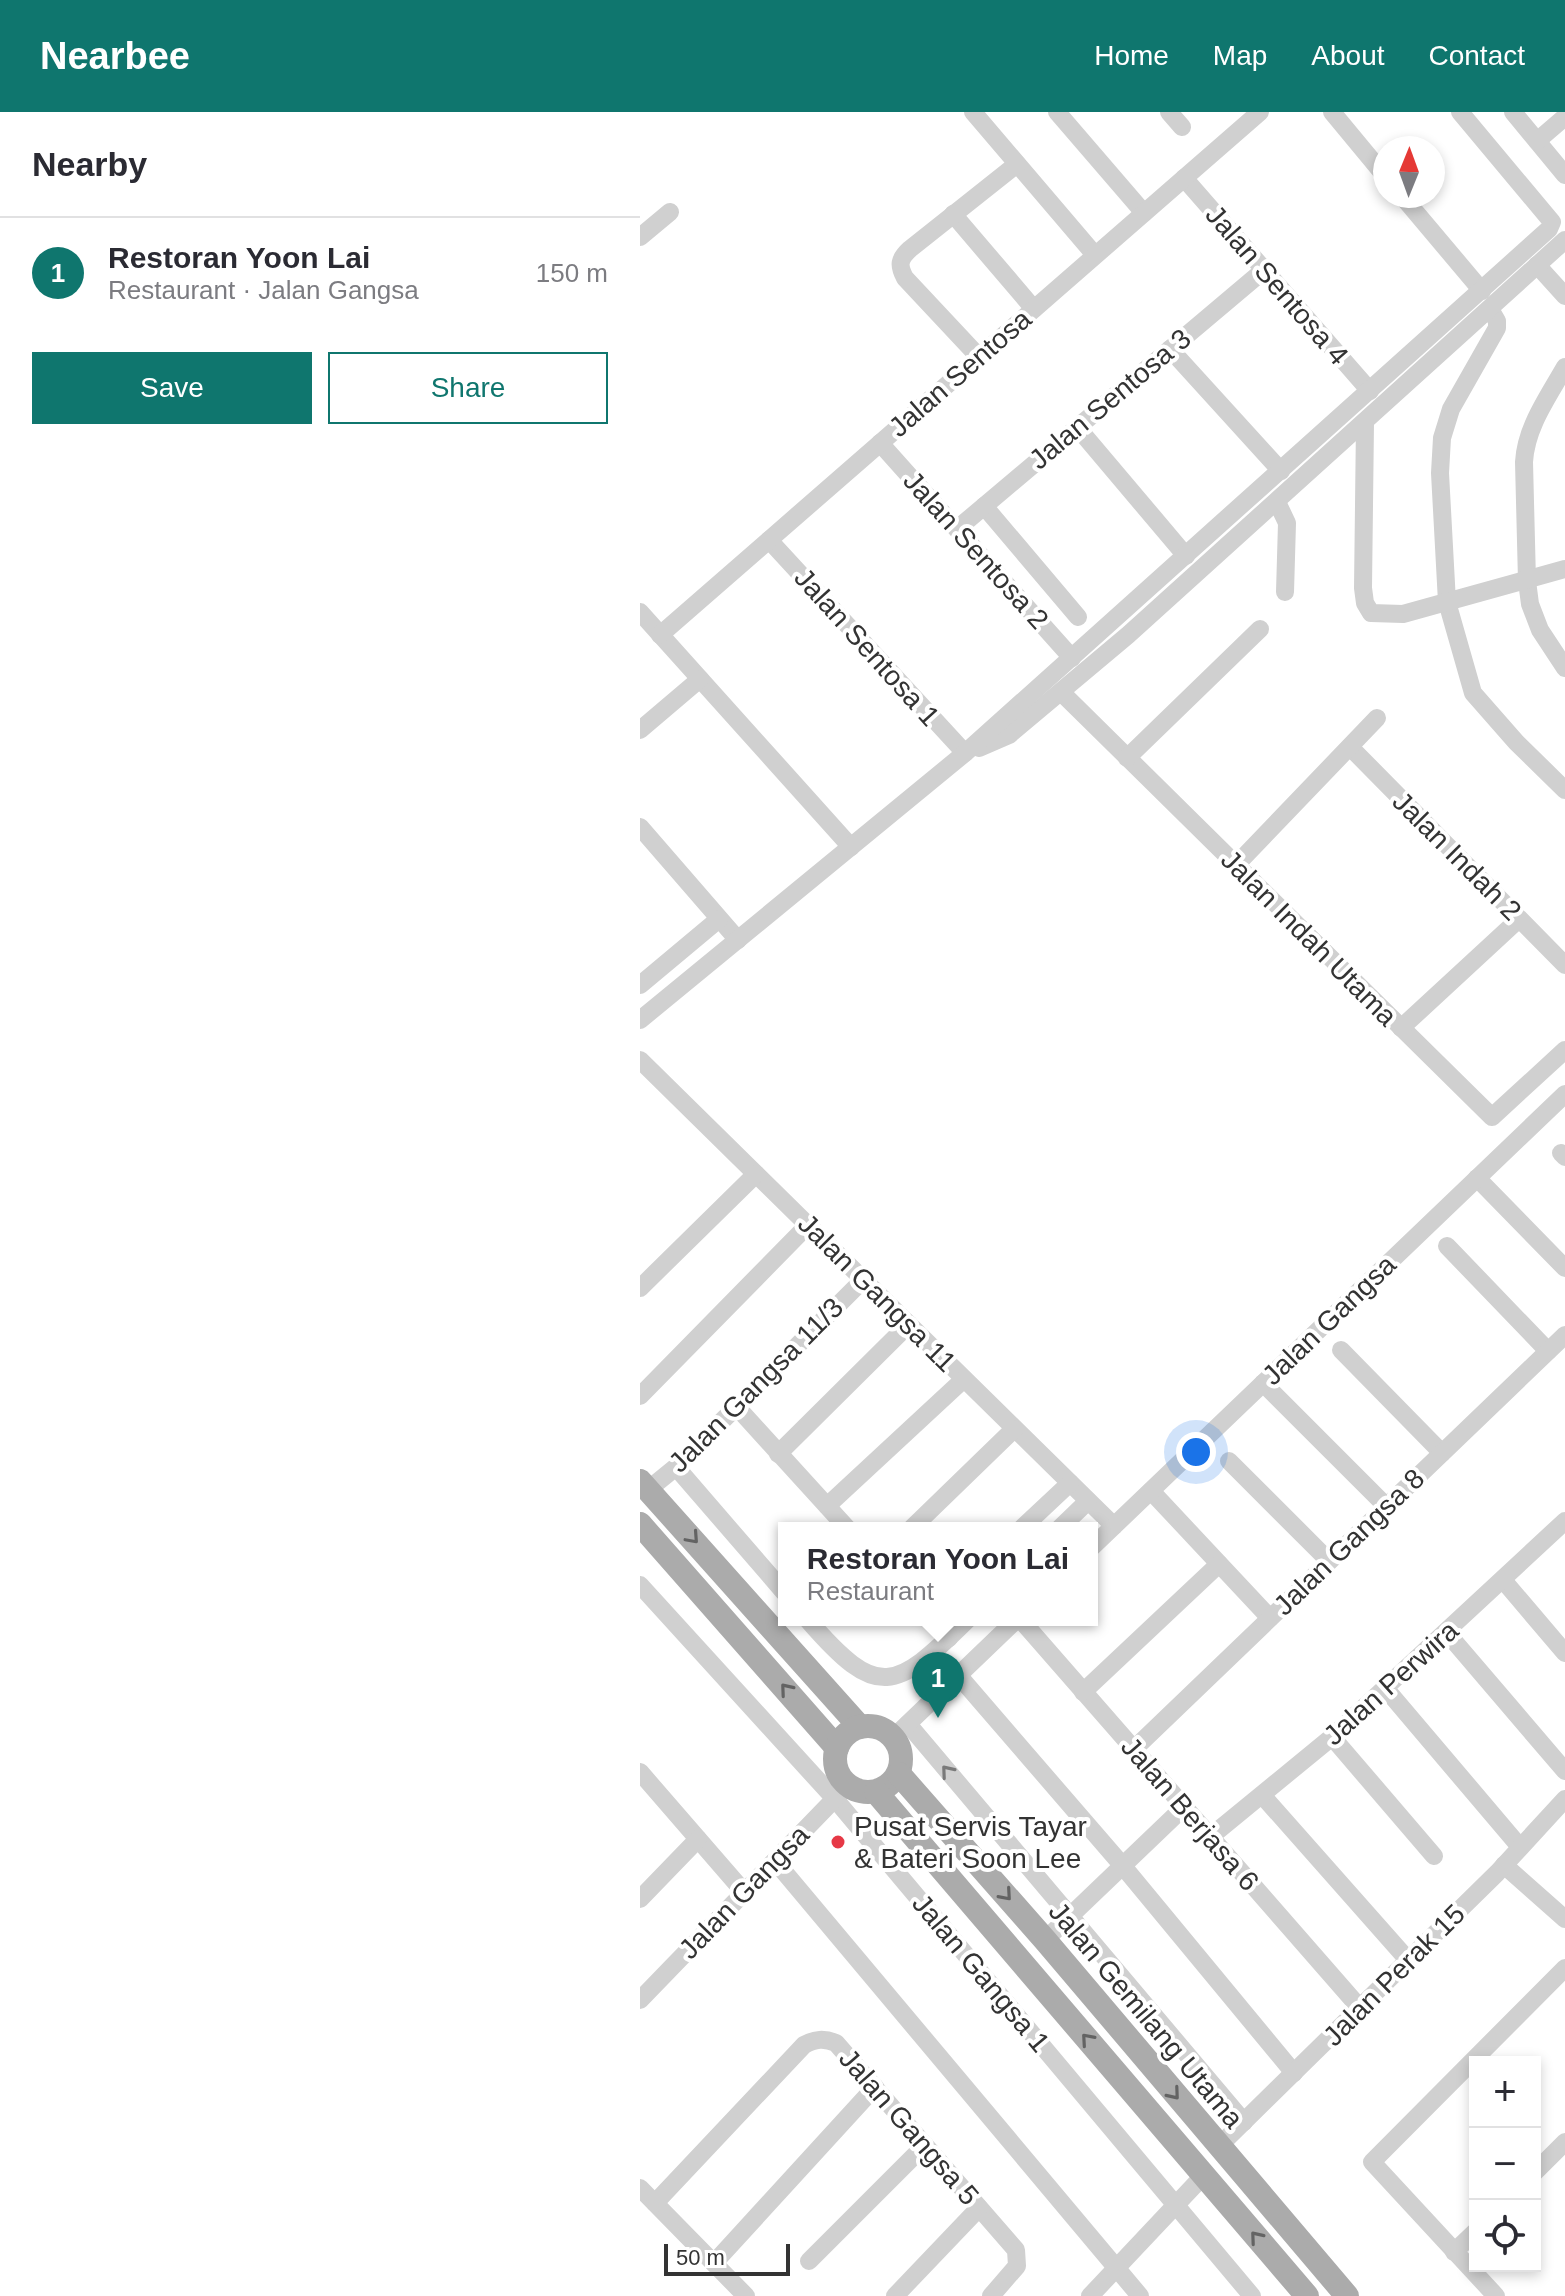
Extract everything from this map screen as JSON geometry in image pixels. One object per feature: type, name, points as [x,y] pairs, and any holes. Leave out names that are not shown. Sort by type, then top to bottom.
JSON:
[{"type":"main road","points":[[644,1485],[860,1727]]},
{"type":"main road","points":[[640,1524],[837,1748]]},
{"type":"main road","points":[[860,1727],[901,1731],[899,1774],[876,1792],[842,1792],[836,1769],[837,1748],[842,1738],[860,1727]]},
{"type":"main road","name":"Jalan Gemilang Utama","points":[[899,1774],[1045,1940],[1347,2296]]},
{"type":"main road","points":[[876,1792],[1307,2296]]},
{"type":"street","points":[[973,112],[1095,255]]},
{"type":"street","points":[[1057,112],[1144,213]]},
{"type":"street","points":[[1169,112],[1182,127]]},
{"type":"street","name":"Jalan Sentosa","points":[[660,635],[1260,112]]},
{"type":"street","points":[[1332,112],[1373,162]]},
{"type":"street","points":[[640,1020],[965,753],[1549,229],[1552,222],[1460,112]]},
{"type":"street","points":[[1513,112],[1565,175]]},
{"type":"street","points":[[1537,141],[1565,117]]},
{"type":"street","points":[[979,357],[900,269],[904,255],[1017,164]]},
{"type":"street","name":"Jalan Sentosa 4","points":[[1184,178],[1370,391]]},
{"type":"street","points":[[1412,208],[1482,291]]},
{"type":"street","points":[[640,237],[670,212]]},
{"type":"street","points":[[953,214],[1034,309]]},
{"type":"street","points":[[965,753],[1009,735],[1061,692],[1277,502],[1565,240]]},
{"type":"street","points":[[1537,265],[1565,296]]},
{"type":"street","name":"Jalan Sentosa 3","points":[[957,529],[1264,270]]},
{"type":"street","points":[[1490,309],[1497,321],[1497,328],[1451,409],[1442,438],[1440,473],[1447,602],[1473,693],[1516,742],[1565,790]]},
{"type":"street","points":[[1170,349],[1281,471]]},
{"type":"street","points":[[1565,367],[1525,443],[1530,604],[1540,630],[1565,668]]},
{"type":"street","points":[[1365,423],[1365,603],[1371,613],[1388,615],[1447,602],[1565,569]]},
{"type":"street","points":[[1077,427],[1186,556]]},
{"type":"street","name":"Jalan Sentosa 2","points":[[880,443],[1072,658]]},
{"type":"street","points":[[1277,502],[1287,523],[1285,592]]},
{"type":"street","points":[[984,506],[1078,617]]},
{"type":"street","name":"Jalan Sentosa 1","points":[[769,540],[965,753]]},
{"type":"street","points":[[640,612],[851,847]]},
{"type":"street","points":[[1127,758],[1260,629]]},
{"type":"street","points":[[641,726],[700,679]]},
{"type":"street","name":"Jalan Indah Utama","points":[[1061,692],[1492,1117],[1565,1050]]},
{"type":"street","points":[[1236,865],[1377,718]]},
{"type":"street","name":"Jalan Indah 2","points":[[1350,747],[1565,965]]},
{"type":"street","points":[[640,827],[738,940]]},
{"type":"street","points":[[640,985],[719,919]]},
{"type":"street","points":[[1401,1028],[1519,919]]},
{"type":"street","name":"Jalan Gangsa 11","points":[[640,1060],[1114,1526]]},
{"type":"street","name":"Jalan Gangsa","points":[[1098,1541],[1565,1094]]},
{"type":"street","points":[[640,1288],[756,1174]]},
{"type":"street","points":[[1477,1178],[1565,1268]]},
{"type":"street","points":[[640,1396],[808,1225]]},
{"type":"street","points":[[1447,1246],[1548,1351]]},
{"type":"street","name":"Jalan Gangsa 11/3","points":[[644,1485],[676,1467],[863,1280]]},
{"type":"street","points":[[778,1454],[909,1324]]},
{"type":"street","name":"Jalan Gangsa 8","points":[[1134,1749],[1565,1335]]},
{"type":"street","points":[[1341,1350],[1442,1453]]},
{"type":"street","points":[[827,1506],[964,1379]]},
{"type":"street","points":[[1263,1383],[1386,1506]]},
{"type":"street","points":[[736,1406],[842,1522]]},
{"type":"street","points":[[918,1522],[1014,1429]]},
{"type":"street","points":[[1229,1461],[1329,1561]]},
{"type":"street","points":[[676,1467],[778,1585]]},
{"type":"street","points":[[1028,1522],[1070,1483]]},
{"type":"street","points":[[1151,1491],[1270,1618]]},
{"type":"street","points":[[1066,1522],[1088,1501]]},
{"type":"street","name":"Jalan Perwira","points":[[1210,1837],[1332,1737],[1563,1526]]},
{"type":"street","points":[[1083,1692],[1219,1564]]},
{"type":"street","points":[[1503,1580],[1565,1653]]},
{"type":"street","name":"Jalan Gangsa 1","points":[[640,1585],[842,1792],[1252,2296]]},
{"type":"street","points":[[802,1626],[797,1639],[803,1662]]},
{"type":"street","points":[[811,1626],[847,1661],[870,1677],[889,1678],[907,1673],[961,1626]]},
{"type":"street","points":[[938,1626],[949,1638]]},
{"type":"street","points":[[1011,1626],[901,1731],[1069,1917],[1244,2122]]},
{"type":"street","name":"Jalan Berjasa 6","points":[[1023,1626],[1360,2008]]},
{"type":"street","points":[[1447,1633],[1565,1771]]},
{"type":"street","points":[[958,1675],[1122,1865],[1294,2073]]},
{"type":"street","points":[[1386,1689],[1520,1847]]},
{"type":"street","points":[[1332,1737],[1434,1856]]},
{"type":"street","points":[[642,1779],[744,1892]]},
{"type":"street","name":"Jalan Gangsa","points":[[640,2000],[842,1792]]},
{"type":"street","points":[[1262,1795],[1408,1960]]},
{"type":"street","name":"Jalan Perak 15","points":[[1218,2147],[1504,1865],[1565,1799]]},
{"type":"street","points":[[1045,1940],[1184,1807]]},
{"type":"street","points":[[640,1899],[698,1839]]},
{"type":"street","points":[[775,1861],[1140,2296]]},
{"type":"street","points":[[1504,1865],[1565,1919]]},
{"type":"street","points":[[1496,2296],[1372,2162],[1565,1968]]},
{"type":"street","name":"Jalan Gangsa 5","points":[[655,2203],[804,2045],[811,2041],[828,2040],[836,2043],[875,2087],[1018,2255],[1014,2271],[991,2296]]},
{"type":"street","points":[[714,2263],[875,2087]]},
{"type":"street","points":[[1541,2166],[1565,2142]]},
{"type":"street","points":[[809,2261],[925,2145]]},
{"type":"street","points":[[1090,2296],[1204,2175]]},
{"type":"street","points":[[640,2188],[746,2296]]},
{"type":"street","points":[[895,2296],[979,2208]]},
{"type":"street","points":[[1454,2252],[1469,2238]]},
{"type":"place","name":"Restoran Yoon Lai","points":[[938,1718]]},
{"type":"place","name":"Pusat Servis Tayar & Bateri Soon Lee","points":[[838,1842]]}]
